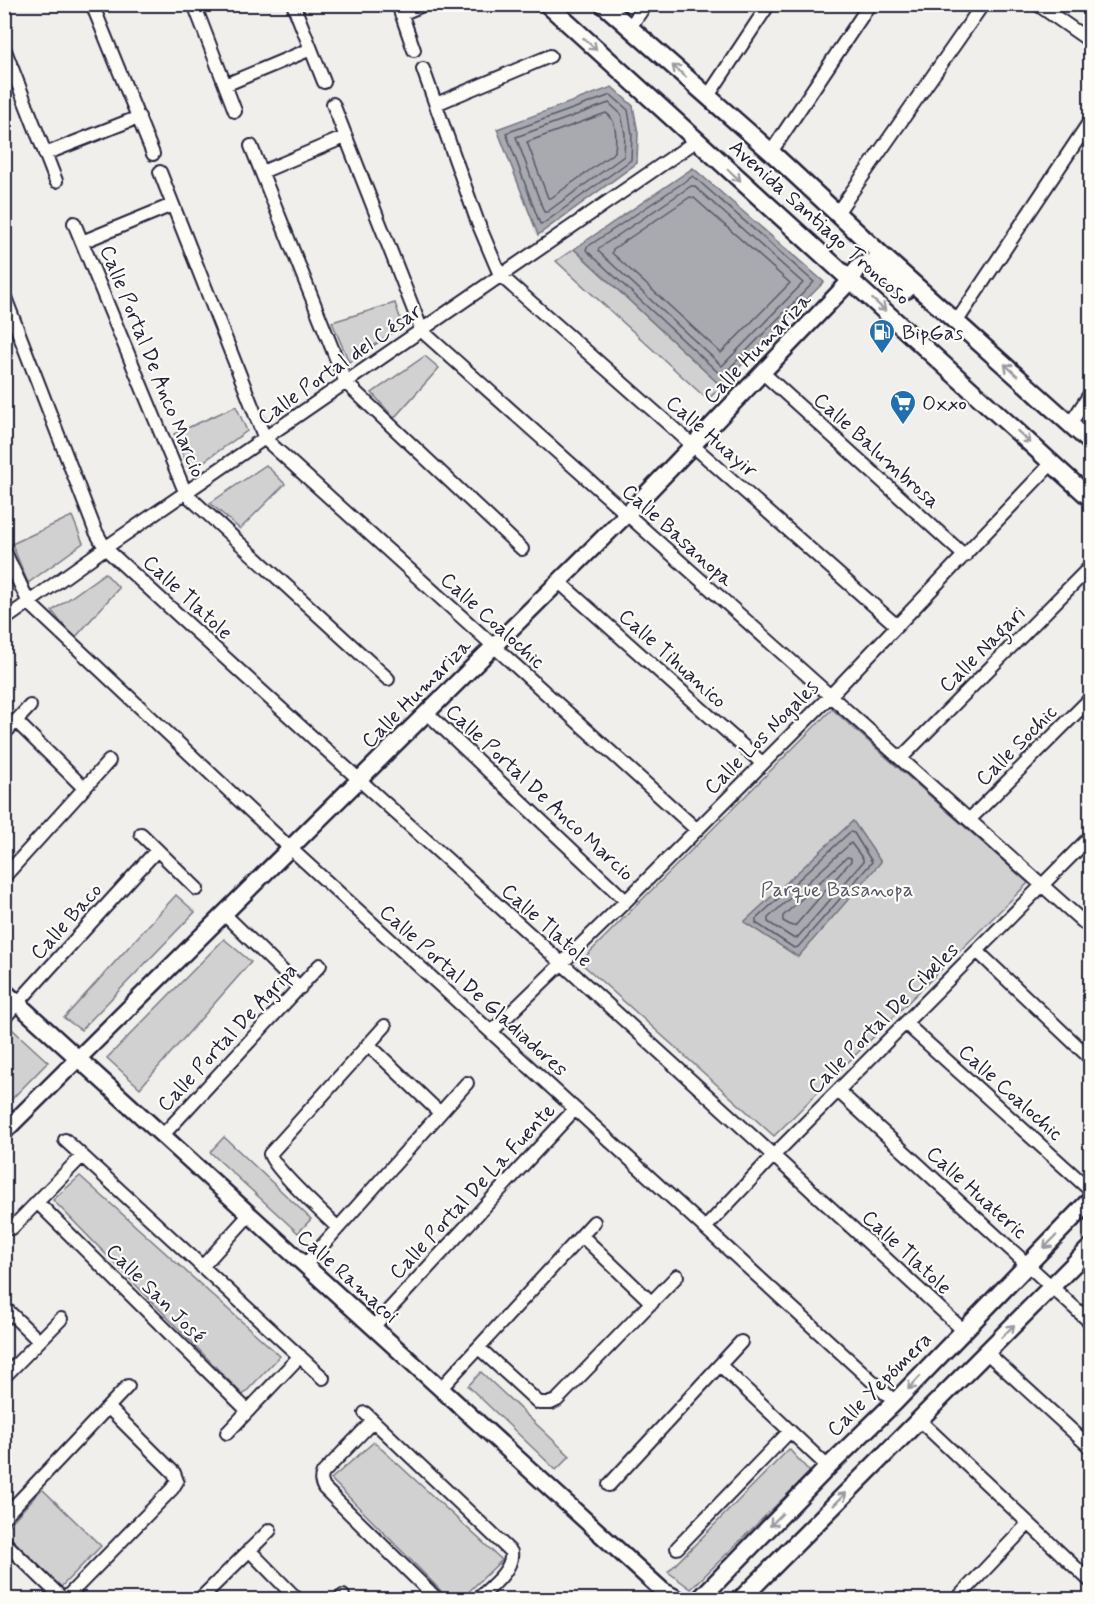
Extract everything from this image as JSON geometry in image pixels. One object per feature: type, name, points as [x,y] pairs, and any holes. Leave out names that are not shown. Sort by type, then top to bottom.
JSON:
[{"type":"main road","name":"Avenida Santiago Troncoso","points":[[547,4],[1090,498]]},
{"type":"main road","name":"Avenida Santiago Troncoso","points":[[603,4],[771,152],[1090,442]]},
{"type":"main road","points":[[851,280],[855,270],[862,264],[873,264],[963,336],[979,342]]},
{"type":"main road","name":"Calle Yepómera","points":[[699,1599],[895,1402],[1090,1200]]},
{"type":"main road","points":[[740,1599],[1090,1248]]},
{"type":"street","points":[[92,4],[153,154]]},
{"type":"street","points":[[194,4],[235,111]]},
{"type":"street","points":[[293,4],[324,82]]},
{"type":"street","points":[[414,50],[399,9],[425,4]]},
{"type":"street","points":[[630,27],[646,4]]},
{"type":"street","points":[[708,96],[769,4]]},
{"type":"street","points":[[771,152],[870,4]]},
{"type":"street","points":[[837,213],[983,4]]},
{"type":"street","points":[[1037,4],[1090,41]]},
{"type":"street","points":[[4,48],[56,181]]},
{"type":"street","points":[[225,85],[311,49]]},
{"type":"street","points":[[436,104],[550,56]]},
{"type":"street","points":[[423,69],[477,224],[500,275]]},
{"type":"street","name":"Calle Basanopa","points":[[333,104],[422,331],[1090,928]]},
{"type":"street","points":[[45,154],[139,117]]},
{"type":"street","points":[[957,321],[1090,121]]},
{"type":"street","points":[[261,172],[345,137]]},
{"type":"street","name":"Calle Portal del César","points":[[4,620],[696,141]]},
{"type":"street","points":[[251,146],[346,383],[522,549]]},
{"type":"street","points":[[160,172],[265,439]]},
{"type":"street","points":[[82,242],[172,205]]},
{"type":"street","name":"Calle Portal De Anco Marcio","points":[[74,223],[186,494],[388,679]]},
{"type":"street","name":"Calle Huayir","points":[[500,275],[897,626]]},
{"type":"street","name":"Calle Humariza","points":[[4,1132],[626,515],[851,280]]},
{"type":"street","points":[[4,295],[95,530],[105,548]]},
{"type":"street","name":"Calle Balumbrosa","points":[[763,373],[965,556]]},
{"type":"street","points":[[1071,424],[1090,394]]},
{"type":"street","name":"Calle Coalochic","points":[[265,439],[697,830]]},
{"type":"street","name":"Calle Los Nogales","points":[[491,1032],[626,901],[830,696],[1052,463]]},
{"type":"street","name":"Calle Tlatole","points":[[105,548],[964,1330]]},
{"type":"street","points":[[4,550],[29,603]]},
{"type":"street","name":"Calle Nagari","points":[[901,758],[1090,567]]},
{"type":"street","name":"Calle Tihuanico","points":[[558,581],[762,763]]},
{"type":"street","name":"Calle Portal De Gladiadores","points":[[29,603],[290,848],[895,1402]]},
{"type":"street","name":"Calle Sochic","points":[[970,819],[1090,699]]},
{"type":"street","points":[[4,734],[30,706]]},
{"type":"street","name":"Calle Portal De Anco Marcio","points":[[426,712],[626,901]]},
{"type":"street","points":[[16,721],[84,788]]},
{"type":"street","points":[[4,877],[109,761]]},
{"type":"street","points":[[141,834],[197,889]]},
{"type":"street","name":"Calle Portal De Cibeles","points":[[705,1228],[774,1155],[1090,837]]},
{"type":"street","name":"Calle Baco","points":[[4,1018],[157,850]]},
{"type":"street","points":[[224,914],[300,988]]},
{"type":"street","points":[[977,951],[1090,1058]]},
{"type":"street","name":"Calle Portal De Agripa","points":[[162,1136],[320,965]]},
{"type":"street","name":"Calle Ramacoi","points":[[4,991],[79,1057],[162,1136],[441,1388],[665,1595],[681,1599]]},
{"type":"street","name":"Calle Coalochic","points":[[905,1023],[1090,1190]]},
{"type":"street","points":[[338,1228],[279,1169],[270,1154],[385,1026]]},
{"type":"street","points":[[368,1044],[440,1113]]},
{"type":"street","points":[[305,1265],[467,1083]]},
{"type":"street","name":"Calle Huateric","points":[[838,1091],[1090,1322]]},
{"type":"street","name":"Calle Portal De La Fuente","points":[[373,1327],[575,1109]]},
{"type":"street","points":[[65,1140],[323,1378]]},
{"type":"street","points":[[12,1228],[82,1156]]},
{"type":"street","name":"Calle San José","points":[[38,1203],[248,1411]]},
{"type":"street","points":[[202,1267],[249,1215]]},
{"type":"street","points":[[441,1388],[594,1222]]},
{"type":"street","points":[[582,1236],[652,1303]]},
{"type":"street","points":[[479,1348],[539,1403],[551,1403],[557,1400],[677,1276]]},
{"type":"street","points":[[4,1308],[39,1341]]},
{"type":"street","points":[[4,1377],[61,1319]]},
{"type":"street","points":[[609,1485],[741,1342]]},
{"type":"street","points":[[986,1352],[1090,1447]]},
{"type":"street","points":[[227,1433],[300,1356]]},
{"type":"street","points":[[720,1365],[828,1467]]},
{"type":"street","points":[[4,1517],[128,1386]]},
{"type":"street","points":[[4,1542],[64,1599],[172,1489],[177,1481],[174,1473],[108,1407]]},
{"type":"street","points":[[438,1599],[322,1483],[323,1473],[369,1417],[511,1552],[507,1568],[477,1599]]},
{"type":"street","points":[[919,1420],[1090,1581]]},
{"type":"street","points":[[677,1548],[790,1431]]},
{"type":"street","points":[[956,1599],[1028,1524]]},
{"type":"street","points":[[199,1599],[270,1530]]},
{"type":"street","points":[[249,1550],[298,1599]]},
{"type":"green space","points":[[574,249],[721,386],[708,400],[556,261]]},
{"type":"green space","points":[[395,303],[403,326],[349,362],[332,322]]},
{"type":"green space","points":[[425,356],[439,368],[394,418],[372,393]]},
{"type":"green space","points":[[236,406],[247,431],[190,471],[174,434]]},
{"type":"green space","points":[[266,465],[285,484],[240,529],[210,503]]},
{"type":"green space","points":[[72,516],[83,543],[28,583],[12,544]]},
{"type":"green space","points":[[105,573],[119,588],[74,639],[52,611]]},
{"type":"green space","name":"Parque Basanopa","points":[[832,709],[1028,883],[774,1136],[580,962]]},
{"type":"green space","points":[[176,895],[195,912],[81,1030],[64,1018]]},
{"type":"green space","points":[[224,939],[251,962],[140,1088],[107,1058]]},
{"type":"green space","points":[[12,1029],[48,1062],[5,1106],[5,1037]]},
{"type":"green space","points":[[224,1137],[311,1219],[298,1233],[210,1152]]},
{"type":"green space","points":[[80,1176],[280,1356],[243,1395],[53,1200]]},
{"type":"green space","points":[[481,1372],[570,1456],[556,1470],[468,1386]]},
{"type":"green space","points":[[374,1442],[502,1560],[461,1599],[449,1599],[331,1479]]},
{"type":"green space","points":[[789,1449],[810,1472],[691,1589],[668,1572]]},
{"type":"green space","points":[[42,1489],[101,1546],[61,1587],[5,1532],[5,1529]]},
{"type":"water","points":[[612,87],[633,106],[638,133],[637,163],[538,235],[497,129]]},
{"type":"water","points":[[693,168],[824,282],[721,386],[574,249]]},
{"type":"water","points":[[853,821],[881,862],[798,957],[744,922]]},
{"type":"place","name":"BipGas","points":[[882,355]]},
{"type":"place","name":"Oxxo","points":[[903,426]]}]
